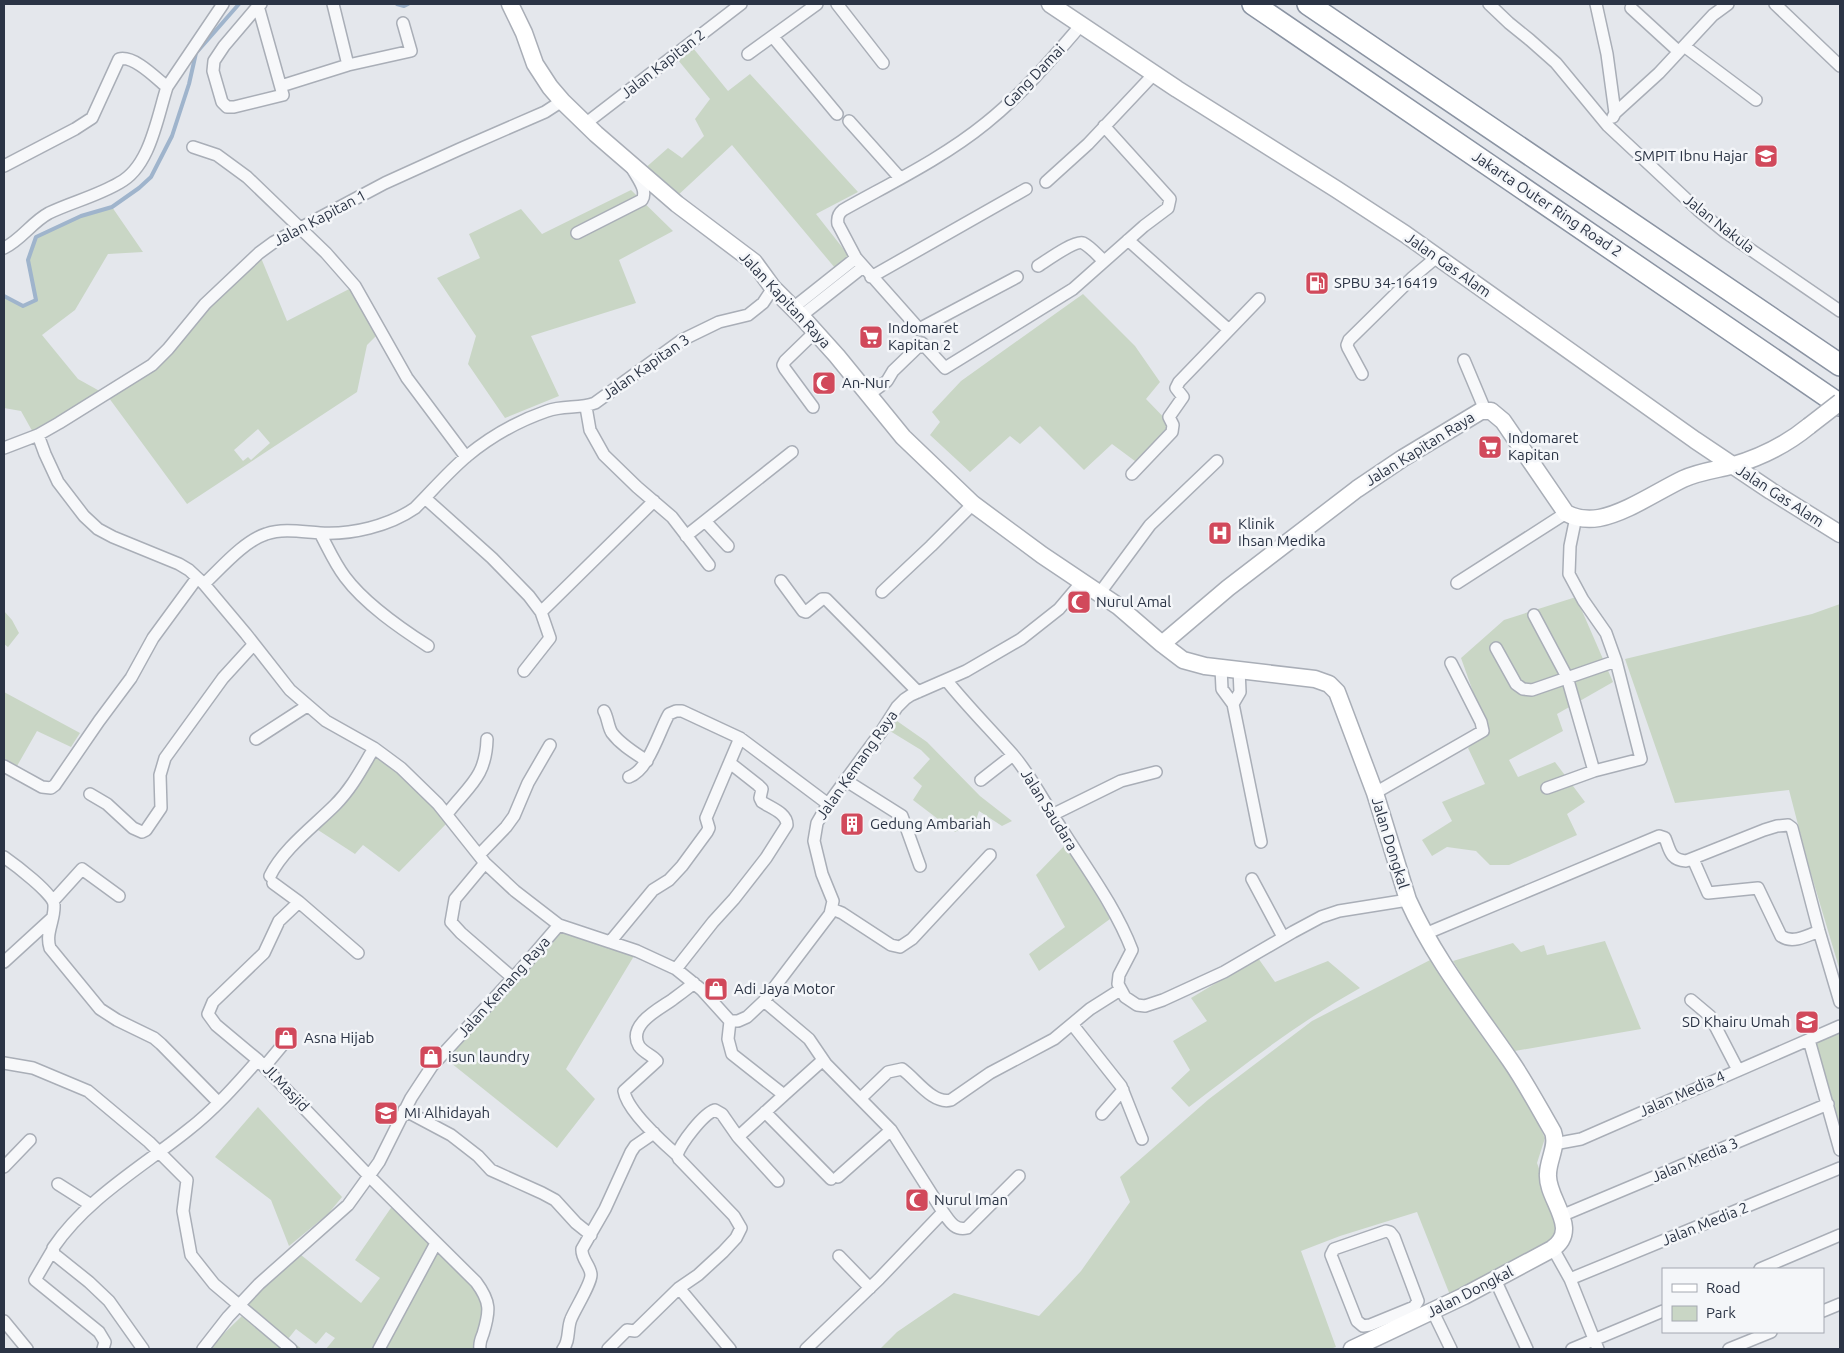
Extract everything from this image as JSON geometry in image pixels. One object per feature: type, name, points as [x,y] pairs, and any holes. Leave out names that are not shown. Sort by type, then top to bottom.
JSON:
[{"type":"highway","name":"Jakarta Outer Ring Road 2","points":[[1253,4],[1840,403]]},
{"type":"highway","name":"Jakarta Outer Ring Road 2","points":[[1308,4],[1840,365]]},
{"type":"street","points":[[4,248],[37,220],[121,183],[135,171],[146,154],[167,87],[223,4]]},
{"type":"street","points":[[333,4],[348,65]]},
{"type":"street","name":"Jalan Kapitan Raya","points":[[510,4],[524,33],[535,64],[562,102],[677,204],[754,262],[772,288],[816,331],[902,437],[973,504],[1081,583],[1099,594]]},
{"type":"street","name":"Jalan Kapitan 2","points":[[585,124],[742,4]]},
{"type":"street","points":[[748,54],[817,4]]},
{"type":"street","points":[[837,4],[883,63]]},
{"type":"street","name":"Jalan Gas Alam","points":[[1050,4],[1212,112],[1336,189],[1438,256],[1600,374],[1732,465],[1840,534]]},
{"type":"street","name":"Jalan Nakula","points":[[1489,4],[1508,23],[1556,63],[1608,126],[1710,221],[1840,311]]},
{"type":"street","points":[[1596,4],[1607,54],[1615,113]]},
{"type":"street","points":[[1608,126],[1615,113],[1659,73],[1713,15],[1728,4]]},
{"type":"street","points":[[1775,4],[1839,62]]},
{"type":"street","points":[[259,5],[283,95],[234,107],[224,105],[213,72],[214,61],[224,46],[259,5]]},
{"type":"street","points":[[1631,8],[1681,48],[1756,100]]},
{"type":"street","points":[[281,86],[348,65],[410,51],[403,22]]},
{"type":"street","name":"Gang Damai","points":[[860,263],[838,224],[837,218],[839,213],[931,160],[986,124],[1028,86],[1081,25]]},
{"type":"street","points":[[773,37],[837,114]]},
{"type":"street","points":[[4,166],[75,129],[92,118],[119,59],[129,59],[167,87]]},
{"type":"street","points":[[1046,182],[1088,144],[1154,74]]},
{"type":"street","name":"Jalan Kapitan 1","points":[[4,448],[38,435],[152,366],[198,312],[259,253],[274,242],[392,180],[545,112],[562,102]]},
{"type":"street","points":[[849,121],[900,178]]},
{"type":"street","points":[[868,395],[887,380],[893,371],[922,343],[945,368],[1073,289],[1128,240],[1168,208],[1170,201],[1104,126]]},
{"type":"street","points":[[193,147],[217,154],[247,177],[301,227],[355,286],[407,378],[466,457]]},
{"type":"street","points":[[577,233],[642,200],[644,190],[630,164]]},
{"type":"street","points":[[871,277],[1026,189]]},
{"type":"street","points":[[1128,240],[1229,330]]},
{"type":"street","points":[[1038,266],[1080,242],[1104,261]]},
{"type":"street","points":[[1362,374],[1348,348],[1349,340],[1413,277],[1438,256]]},
{"type":"street","points":[[797,312],[860,263],[919,329],[1018,277]]},
{"type":"street","name":"Jalan Kapitan 3","points":[[4,766],[42,787],[51,788],[55,785],[99,720],[131,678],[157,632],[200,581],[260,536],[277,532],[320,533],[352,531],[383,523],[406,514],[466,457],[503,431],[530,417],[561,407],[586,407],[604,398],[682,340],[719,322],[748,315],[756,310],[772,288]]},
{"type":"street","points":[[1132,474],[1172,432],[1173,425],[1169,417],[1183,398],[1176,388],[1179,382],[1259,300]]},
{"type":"street","points":[[813,408],[783,365],[816,331]]},
{"type":"street","points":[[1464,360],[1486,410]]},
{"type":"street","points":[[1457,583],[1571,515],[1590,519],[1606,516],[1684,479],[1774,450],[1790,441],[1840,403]]},
{"type":"street","points":[[586,407],[590,430],[604,454],[672,517],[709,565]]},
{"type":"street","name":"Jalan Kapitan Raya","points":[[1162,644],[1221,594],[1357,489],[1475,413],[1486,410],[1496,414],[1503,421],[1571,515]]},
{"type":"street","points":[[38,435],[58,482],[84,516],[113,538],[179,564],[200,581],[254,644],[290,690],[307,706],[333,725],[374,748],[401,768],[447,814],[482,859],[515,891],[559,925]]},
{"type":"street","points":[[686,536],[792,452]]},
{"type":"street","points":[[1099,594],[1140,535],[1217,461]]},
{"type":"street","points":[[425,498],[492,558],[529,596],[541,612],[550,638],[524,671]]},
{"type":"street","points":[[541,612],[654,501]]},
{"type":"street","points":[[882,592],[973,504]]},
{"type":"street","points":[[1547,788],[1594,771],[1641,760],[1616,662],[1606,633],[1583,600],[1569,574],[1571,515]]},
{"type":"street","points":[[705,521],[728,546]]},
{"type":"street","points":[[320,533],[333,559],[351,584],[389,618],[428,646]]},
{"type":"street","points":[[781,582],[806,612],[822,599],[826,599],[918,692]]},
{"type":"street","name":"Jalan Kemang Raya","points":[[832,909],[833,901],[822,874],[814,841],[817,822],[897,707],[905,699],[947,681],[1033,631],[1059,609],[1081,583]]},
{"type":"street","name":"Jalan Dongkal","points":[[1099,594],[1134,619],[1183,660],[1194,664],[1221,668],[1315,679],[1334,687],[1350,723],[1375,793],[1408,900],[1425,934],[1535,1100],[1553,1132],[1554,1144],[1548,1177],[1561,1216],[1564,1234],[1560,1242],[1552,1249],[1391,1324],[1352,1349]]},
{"type":"street","points":[[1534,615],[1566,677],[1594,771]]},
{"type":"street","points":[[90,794],[115,810],[132,828],[142,832],[146,830],[161,808],[160,775],[165,758],[220,681],[254,644]]},
{"type":"street","points":[[1496,648],[1516,684],[1523,689],[1532,690],[1566,677],[1616,662]]},
{"type":"street","points":[[1375,793],[1483,731],[1481,722],[1451,663]]},
{"type":"street","points":[[1221,668],[1222,689],[1233,704],[1261,842]]},
{"type":"street","points":[[1233,704],[1240,692],[1239,669]]},
{"type":"street","name":"Jalan Saudara","points":[[947,681],[1030,777],[1052,815],[1112,908],[1128,939],[1132,952],[1119,975],[1118,984],[1120,990]]},
{"type":"street","points":[[256,739],[307,706]]},
{"type":"street","points":[[604,711],[609,719],[612,733],[625,745],[647,760]]},
{"type":"street","points":[[629,777],[638,771],[647,760],[667,717],[672,712],[682,712],[740,738],[828,804]]},
{"type":"street","points":[[610,942],[647,896],[669,880],[682,866],[707,832],[709,828],[706,824],[706,818],[740,738]]},
{"type":"street","points":[[447,814],[480,773],[485,763],[487,739]]},
{"type":"street","points":[[513,978],[451,922],[455,899],[514,816],[528,783],[550,745]]},
{"type":"street","points":[[358,954],[271,879],[296,842],[345,794],[361,772],[374,748]]},
{"type":"street","points":[[981,780],[1012,755]]},
{"type":"street","points":[[676,969],[766,858],[787,826],[787,820],[784,816],[762,802],[760,798],[762,789],[730,764]]},
{"type":"street","points":[[1052,815],[1121,781],[1156,772]]},
{"type":"street","points":[[845,780],[902,816],[920,866]]},
{"type":"street","points":[[1425,934],[1659,836],[1665,838],[1671,856],[1682,861],[1692,859],[1764,830],[1788,825],[1792,828],[1818,931],[1840,1002]]},
{"type":"street","points":[[784,1095],[732,1054],[728,1039],[730,1021],[747,1017],[764,1001],[832,909],[842,913],[891,945],[900,947],[912,939],[990,855]]},
{"type":"street","points":[[4,857],[32,880],[53,901],[54,907],[48,937],[50,948],[94,1002],[108,1015],[161,1044],[218,1102]]},
{"type":"street","points":[[1692,859],[1708,893],[1758,888],[1783,938],[1797,939],[1818,931]]},
{"type":"street","points":[[53,901],[82,869],[120,896]]},
{"type":"street","points":[[1252,879],[1283,937]]},
{"type":"street","points":[[861,1098],[888,1072],[902,1069],[937,1099],[945,1102],[951,1100],[990,1073],[1044,1044],[1090,1009],[1120,990],[1125,997],[1137,1005],[1152,1004],[1224,972],[1283,937],[1339,911],[1408,900]]},
{"type":"street","name":"Jl.Masjid","points":[[299,902],[279,921],[264,953],[214,1002],[208,1014],[210,1019],[262,1063],[370,1177],[476,1282],[487,1297],[488,1312],[480,1341],[480,1349]]},
{"type":"street","points":[[4,962],[51,919]]},
{"type":"street","name":"Jalan Kemang Raya","points":[[203,1349],[259,1284],[339,1214],[370,1177],[387,1149],[404,1110],[432,1066],[559,925],[656,959],[676,969],[694,983],[730,1021]]},
{"type":"street","points":[[608,1349],[627,1330],[636,1331],[679,1288],[698,1275],[736,1238],[741,1228],[738,1220],[677,1155],[654,1134],[628,1101],[624,1091],[656,1061],[645,1053],[638,1044],[636,1037],[638,1029],[649,1016],[694,983]]},
{"type":"street","points":[[1690,1000],[1710,1016],[1738,1070]]},
{"type":"street","points":[[764,1001],[809,1039],[823,1060],[891,1130],[943,1212],[954,1226],[967,1228],[1019,1176]]},
{"type":"street","points":[[1072,1024],[1123,1090],[1142,1139]]},
{"type":"street","name":"Jalan Media 4","points":[[1554,1144],[1581,1139],[1840,1026]]},
{"type":"street","points":[[1808,1040],[1840,1150]]},
{"type":"street","points":[[103,1349],[105,1342],[99,1332],[36,1281],[36,1277],[56,1243],[91,1204],[189,1130],[285,1042]]},
{"type":"street","points":[[738,1137],[823,1060]]},
{"type":"street","points":[[4,1064],[32,1068],[88,1092],[159,1151],[187,1180],[184,1211],[191,1255],[214,1284],[291,1349]]},
{"type":"street","points":[[1102,1114],[1123,1090]]},
{"type":"street","name":"Jalan Media 3","points":[[1561,1216],[1828,1104]]},
{"type":"street","points":[[404,1110],[451,1135],[478,1156],[491,1170],[555,1200],[591,1235]]},
{"type":"street","points":[[677,1155],[681,1144],[715,1110],[722,1114],[738,1137],[778,1181]]},
{"type":"street","points":[[765,1112],[835,1178],[891,1130]]},
{"type":"street","points":[[563,1349],[567,1345],[568,1326],[591,1274],[582,1254],[585,1243],[612,1196],[631,1152],[635,1146],[654,1134]]},
{"type":"street","points":[[4,1167],[30,1140]]},
{"type":"street","name":"Jalan Media 2","points":[[1570,1279],[1840,1168]]},
{"type":"street","points":[[58,1184],[91,1204]]},
{"type":"street","points":[[806,1349],[870,1288],[943,1212]]},
{"type":"street","points":[[1386,1231],[1390,1232],[1418,1301],[1391,1324],[1366,1326],[1360,1324],[1331,1255],[1334,1249],[1386,1231]]},
{"type":"street","points":[[1762,1268],[1840,1235]]},
{"type":"street","points":[[379,1349],[436,1243]]},
{"type":"street","points":[[52,1251],[109,1301],[143,1349]]},
{"type":"street","points":[[1556,1254],[1570,1279],[1596,1345]]},
{"type":"street","points":[[839,1256],[870,1288]]},
{"type":"street","points":[[1498,1286],[1527,1349]]},
{"type":"street","points":[[679,1288],[730,1349]]},
{"type":"street","points":[[1824,1311],[1840,1304]]},
{"type":"street","points":[[1572,1349],[1596,1345],[1662,1312]]},
{"type":"street","points":[[1435,1316],[1450,1349]]},
{"type":"street","points":[[4,1322],[27,1349]]},
{"type":"street","points":[[1729,1349],[1769,1333]]},
{"type":"green space","points":[[693,48],[728,91],[750,74],[858,192],[816,214],[849,256],[835,268],[732,145],[676,197],[643,170],[668,148],[682,158],[704,136],[695,119],[710,99],[678,60]]},
{"type":"green space","points":[[631,190],[673,231],[619,260],[636,303],[531,336],[559,396],[505,418],[468,364],[476,336],[437,278],[480,258],[469,234],[521,209],[542,234]]},
{"type":"green space","points":[[112,207],[143,252],[108,254],[75,310],[42,335],[78,379],[105,394],[130,379],[259,253],[287,321],[355,286],[381,331],[367,345],[357,392],[187,504],[106,394],[35,436],[21,411],[4,408],[4,296],[23,306],[36,300],[28,260],[36,237],[81,216]],"holes":[[[258,429],[270,443],[251,460],[248,457],[243,461],[234,450]]]},
{"type":"green space","points":[[1083,294],[1135,346],[1160,382],[1146,399],[1176,430],[1143,467],[1112,444],[1084,470],[1040,426],[1020,444],[1010,436],[970,472],[930,435],[940,422],[932,412],[961,381]]},
{"type":"green space","points":[[1576,597],[1613,682],[1557,714],[1563,731],[1509,760],[1518,777],[1555,762],[1585,802],[1567,814],[1577,835],[1509,865],[1490,865],[1476,851],[1447,847],[1432,856],[1422,840],[1452,821],[1442,802],[1485,784],[1468,748],[1487,731],[1461,658],[1504,620]]},
{"type":"green space","points":[[1840,604],[1840,971],[1809,867],[1789,790],[1675,803],[1625,659],[1812,614]]},
{"type":"green space","points":[[4,611],[12,620],[19,633],[8,647],[4,644]]},
{"type":"green space","points":[[4,692],[80,733],[71,747],[37,731],[17,766],[4,758]]},
{"type":"green space","points":[[897,721],[927,742],[980,796],[1012,821],[1002,826],[979,811],[976,820],[955,832],[913,800],[922,786],[913,778],[930,759],[921,750],[890,731]]},
{"type":"green space","points":[[380,753],[448,822],[399,872],[363,845],[355,854],[318,830]]},
{"type":"green space","points":[[1067,843],[1110,919],[1039,971],[1029,954],[1065,927],[1036,875]]},
{"type":"green space","points":[[559,925],[637,951],[566,1069],[595,1099],[557,1148],[441,1055]]},
{"type":"green space","points":[[1605,941],[1641,1029],[1509,1052],[1453,961],[1513,943],[1521,952],[1544,945],[1547,955]]},
{"type":"green space","points":[[1258,958],[1275,982],[1328,961],[1360,988],[1294,1030],[1189,1107],[1171,1088],[1190,1070],[1173,1041],[1207,1021],[1191,998]]},
{"type":"green space","points":[[1434,958],[1521,1089],[1545,1138],[1537,1163],[1559,1224],[1554,1240],[1450,1295],[1417,1212],[1340,1236],[1301,1251],[1336,1347],[1330,1349],[880,1349],[897,1332],[954,1293],[1039,1316],[1081,1271],[1130,1202],[1120,1177],[1209,1099],[1312,1021]]},
{"type":"green space","points":[[1840,1026],[1840,1150],[1809,1040]]},
{"type":"green space","points":[[258,1107],[342,1197],[328,1214],[289,1246],[271,1200],[215,1157]]},
{"type":"green space","points":[[395,1202],[487,1297],[480,1349],[326,1349],[335,1338],[326,1332],[316,1344],[296,1329],[288,1339],[302,1349],[291,1349],[239,1306],[296,1251],[361,1303],[380,1278],[355,1260]]},
{"type":"green space","points":[[243,1315],[287,1349],[208,1349]]},
{"type":"waterway","points":[[4,296],[23,306],[36,300],[28,260],[36,237],[81,216],[112,207],[151,177],[172,136],[189,84],[196,53],[239,4]]},
{"type":"waterway","points":[[397,4],[404,6],[408,4]]},
{"type":"place","name":"SMPIT Ibnu Hajar","points":[[1766,156]]},
{"type":"place","name":"SPBU 34-16419","points":[[1317,283]]},
{"type":"place","name":"Indomaret Kapitan 2","points":[[871,337]]},
{"type":"place","name":"An-Nur","points":[[824,383]]},
{"type":"place","name":"Indomaret Kapitan","points":[[1490,447]]},
{"type":"place","name":"Klinik Ihsan Medika","points":[[1220,533]]},
{"type":"place","name":"Nurul Amal","points":[[1079,602]]},
{"type":"place","name":"Gedung Ambariah","points":[[852,824]]},
{"type":"place","name":"Adi Jaya Motor","points":[[716,989]]},
{"type":"place","name":"SD Khairu Umah","points":[[1807,1022]]},
{"type":"place","name":"Asna Hijab","points":[[286,1038]]},
{"type":"place","name":"isun laundry","points":[[431,1057]]},
{"type":"place","name":"MI Alhidayah","points":[[386,1113]]},
{"type":"place","name":"Nurul Iman","points":[[917,1200]]}]
